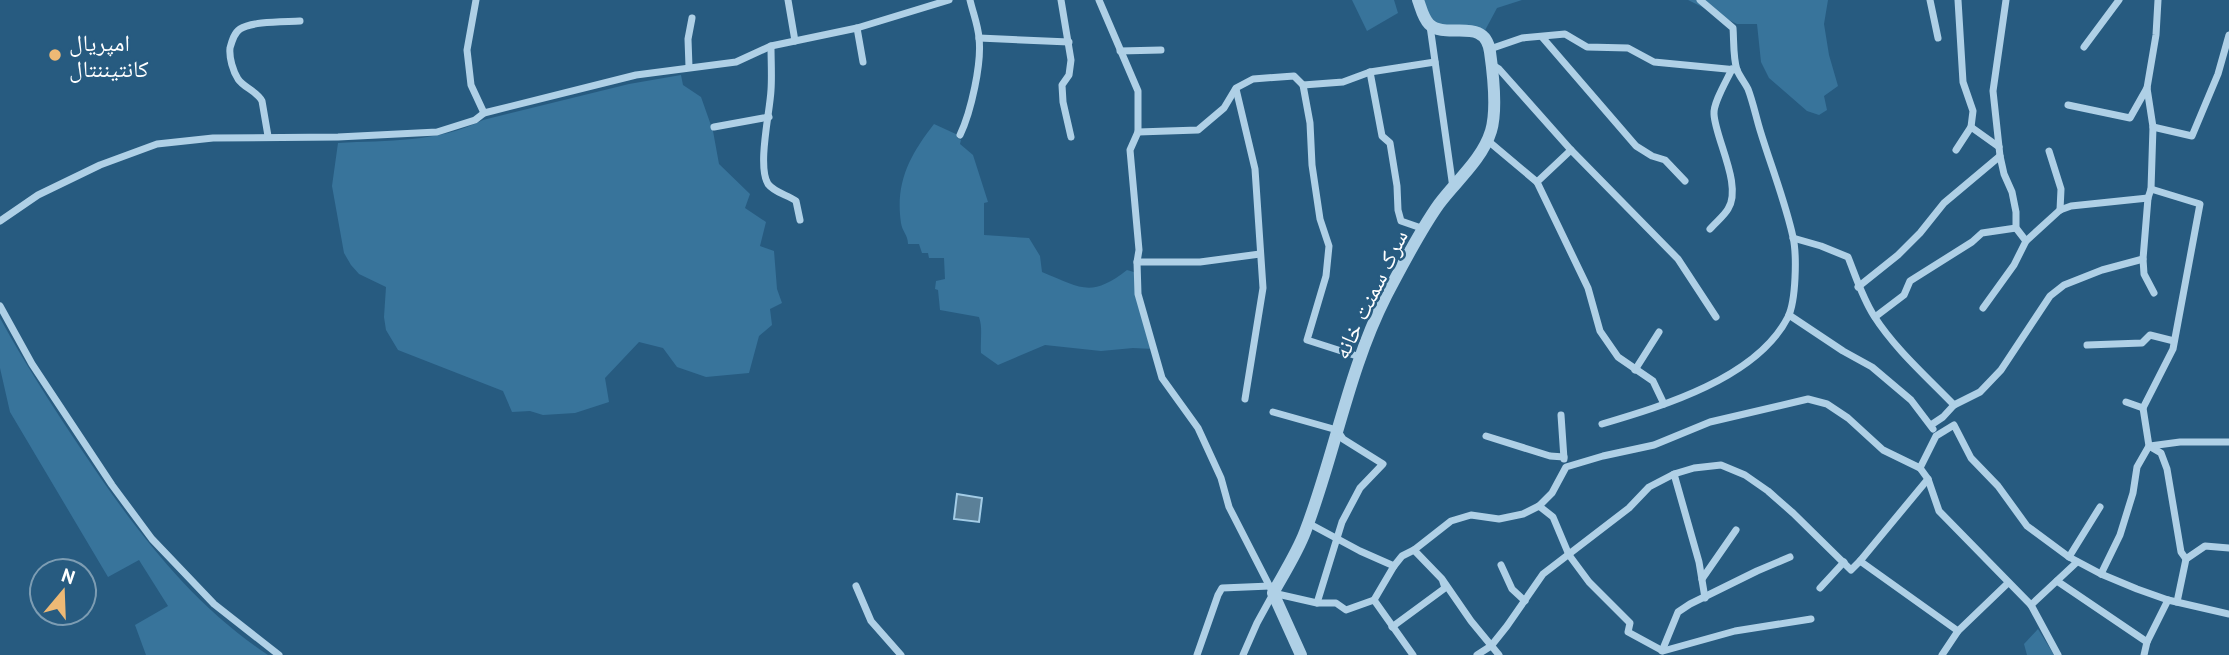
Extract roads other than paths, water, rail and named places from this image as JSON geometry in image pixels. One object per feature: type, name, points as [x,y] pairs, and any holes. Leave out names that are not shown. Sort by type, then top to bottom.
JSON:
[{"type":"street","points":[[476,0],[467,50],[471,85],[484,113]]},
{"type":"street","points":[[796,41],[788,2],[799,0]]},
{"type":"street","points":[[0,221],[38,195],[100,165],[157,144],[213,138],[338,137],[437,132],[475,120],[484,113],[636,75],[736,62],[771,46],[858,28],[949,0]]},
{"type":"street","points":[[960,135],[967,121],[979,58],[979,38],[970,0]]},
{"type":"street","points":[[1061,0],[1071,60],[1069,75],[1062,85],[1071,137]]},
{"type":"street","points":[[1099,0],[1138,91],[1138,132],[1130,150],[1139,250],[1138,294],[1162,378],[1198,428],[1221,478],[1229,507],[1272,590],[1301,655]]},
{"type":"street","points":[[1419,0],[1430,26],[1453,188]]},
{"type":"street","points":[[1700,0],[1733,28],[1734,69],[1714,112],[1731,180],[1731,206],[1710,229]]},
{"type":"street","points":[[1930,0],[1938,38]]},
{"type":"street","points":[[1956,150],[1970,127],[1973,111],[1963,82],[1958,0]]},
{"type":"street","points":[[2006,0],[1993,91],[2000,156],[2012,192],[2016,228],[2026,241]]},
{"type":"street","points":[[2084,47],[2119,0]]},
{"type":"street","points":[[2154,293],[2144,274],[2143,259],[2151,189],[2153,127],[2147,88],[2156,35],[2158,0]]},
{"type":"street","points":[[689,67],[688,40],[692,18]]},
{"type":"street","points":[[268,136],[262,101],[253,90],[240,82],[233,69],[230,51],[232,41],[242,28],[300,21]]},
{"type":"street","points":[[1430,26],[1441,30],[1477,32],[1490,49],[1522,38],[1565,34],[1587,47],[1628,48],[1654,62],[1734,69]]},
{"type":"street","points":[[858,28],[863,62]]},
{"type":"street","points":[[2153,127],[2192,136],[2218,74],[2229,35]]},
{"type":"street","points":[[1542,37],[1636,146],[1665,160],[1685,181]]},
{"type":"street","points":[[979,38],[1069,42]]},
{"type":"street","points":[[771,46],[771,89],[764,149],[765,175],[768,184],[776,191],[796,201],[800,220]]},
{"type":"street","name":"سرک سمنت خانه","points":[[1272,590],[1308,523],[1360,357],[1386,296],[1439,204],[1468,170],[1492,128],[1494,100],[1490,49]]},
{"type":"street","points":[[1120,51],[1161,50]]},
{"type":"street","points":[[1303,85],[1343,82],[1370,72],[1435,62]]},
{"type":"street","points":[[1491,64],[1499,69],[1571,150],[1678,259],[1716,317]]},
{"type":"street","points":[[1602,424],[1664,404],[1704,388],[1735,371],[1778,332],[1789,315],[1795,278],[1793,238],[1748,90],[1734,69]]},
{"type":"street","points":[[1370,72],[1382,136],[1390,142],[1401,221],[1424,229]]},
{"type":"street","points":[[1138,132],[1198,131],[1224,108],[1236,88],[1253,79],[1294,76],[1303,85],[1310,123],[1320,219],[1329,246],[1326,276],[1307,340],[1360,357]]},
{"type":"street","points":[[1236,88],[1255,169],[1263,288],[1245,399]]},
{"type":"street","points":[[2068,105],[2130,118],[2147,88]]},
{"type":"street","points":[[714,127],[769,117]]},
{"type":"street","points":[[1970,127],[1999,147]]},
{"type":"street","points":[[1487,140],[1537,182],[1588,288],[1600,331],[1618,357],[1653,381],[1664,404]]},
{"type":"street","points":[[1537,182],[1571,150]]},
{"type":"street","points":[[2049,151],[2061,189],[2060,210]]},
{"type":"street","points":[[1858,287],[1898,255],[1944,203],[2000,156]]},
{"type":"street","points":[[2101,574],[2120,535],[2133,493],[2137,467],[2149,446],[2143,408],[2173,349],[2200,204],[2151,189]]},
{"type":"street","points":[[1983,308],[2014,265],[2026,241],[2060,210],[2148,198]]},
{"type":"street","points":[[1875,317],[1904,295],[1910,281],[1982,233],[2016,228]]},
{"type":"street","points":[[1793,238],[1848,257],[1858,287],[1875,317],[1898,346],[1954,405]]},
{"type":"street","points":[[1137,262],[1200,262],[1260,254]]},
{"type":"street","points":[[1931,425],[1954,405],[1980,391],[2001,370],[2050,296],[2064,285],[2102,270],[2143,259]]},
{"type":"street","points":[[0,306],[32,364],[152,540],[214,604],[279,655]]},
{"type":"street","points":[[1789,315],[1872,367],[1912,400],[1936,436]]},
{"type":"street","points":[[1635,370],[1659,332]]},
{"type":"street","points":[[2087,345],[2142,343],[2150,335],[2174,341]]},
{"type":"street","points":[[1566,467],[1654,445],[1710,422],[1808,399],[1827,404],[1848,418],[1883,450],[1920,468],[1928,479],[1938,511],[2031,605],[2058,655]]},
{"type":"street","points":[[2126,402],[2143,408]]},
{"type":"street","points":[[1273,412],[1337,430],[1343,439],[1383,464],[1360,488],[1342,522],[1317,603]]},
{"type":"street","points":[[1197,655],[1222,588],[1272,590],[1317,603],[1336,603],[1346,610],[1374,600],[1402,556],[1451,521],[1471,515],[1499,519],[1523,514],[1539,506],[1552,493],[1566,467],[1561,415]]},
{"type":"street","points":[[1920,468],[1936,436],[1954,425],[1972,458],[1998,486],[2026,526],[2073,560],[2168,600],[2229,614]]},
{"type":"street","points":[[1486,436],[1550,456],[1564,457]]},
{"type":"street","points":[[2149,446],[2180,442],[2229,442]]},
{"type":"street","points":[[2149,446],[2161,453],[2167,469],[2182,552],[2186,559]]},
{"type":"street","points":[[1477,655],[1490,646],[1543,574],[1629,508],[1649,488],[1674,474],[1694,468],[1721,466],[1745,475],[1768,491],[1851,570],[1928,479]]},
{"type":"street","points":[[1674,474],[1705,598]]},
{"type":"street","points":[[1539,506],[1553,517],[1569,555],[1589,582],[1630,623],[1628,632],[1662,653],[1749,628],[1811,619]]},
{"type":"street","points":[[2031,605],[2057,581],[2073,560],[2099,507]]},
{"type":"street","points":[[1308,523],[1394,566]]},
{"type":"street","points":[[1702,579],[1736,530]]},
{"type":"street","points":[[2176,602],[2186,559],[2205,546],[2229,548]]},
{"type":"street","points":[[1414,550],[1442,579],[1499,655]]},
{"type":"street","points":[[1662,653],[1678,612],[1756,571],[1790,557]]},
{"type":"street","points":[[1860,561],[1958,631]]},
{"type":"street","points":[[1820,588],[1844,562]]},
{"type":"street","points":[[1501,565],[1512,589],[1525,601]]},
{"type":"street","points":[[1392,627],[1445,588],[1442,579]]},
{"type":"street","points":[[2057,581],[2147,642]]},
{"type":"street","points":[[1942,655],[1958,631],[2008,583]]},
{"type":"street","points":[[856,586],[871,621],[901,655]]},
{"type":"street","points":[[1243,655],[1272,590]]},
{"type":"street","points":[[1374,600],[1413,655]]},
{"type":"street","points":[[2144,655],[2147,642],[2168,600]]},
{"type":"place","name":"امپریال کانتیننتال","points":[[55,55]]}]
